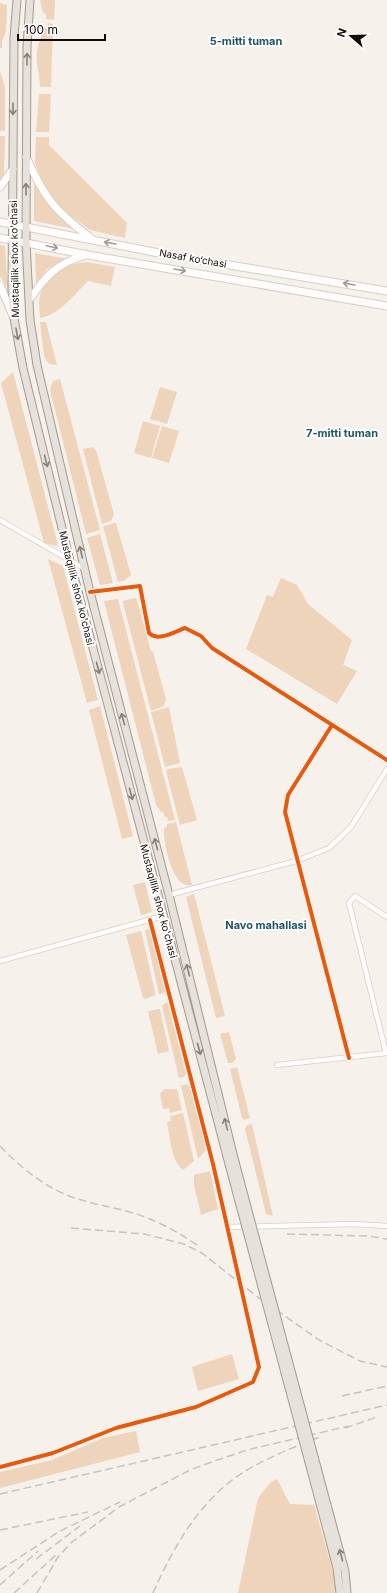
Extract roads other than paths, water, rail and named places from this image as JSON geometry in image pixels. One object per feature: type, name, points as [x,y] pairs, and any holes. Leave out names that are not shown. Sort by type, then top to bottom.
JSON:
[{"type":"main road","name":"Mustaqillik shox ko'chasi","points":[[17,0],[14,37],[12,240],[14,318],[23,368],[70,561],[163,916],[232,1163]]},
{"type":"main road","name":"Mustaqillik shox ko'chasi","points":[[30,0],[27,46],[26,242],[30,320],[37,365],[90,592],[195,998],[232,1163]]},
{"type":"main road","points":[[26,156],[43,191],[53,205],[93,240]]},
{"type":"main road","points":[[0,187],[13,169]]},
{"type":"main road","name":"Nasaf ko‘chasi","points":[[0,222],[137,248],[387,291]]},
{"type":"main road","name":"Nasaf ko‘chasi","points":[[0,238],[88,255],[137,262],[387,306]]},
{"type":"main road","points":[[137,248],[137,262]]},
{"type":"main road","points":[[30,299],[51,272],[68,260],[88,255]]},
{"type":"main road","points":[[0,285],[14,318]]},
{"type":"main road","points":[[79,594],[90,592]]},
{"type":"main road","points":[[186,1000],[195,998]]},
{"type":"main road","points":[[232,1163],[324,1506],[345,1571],[347,1593]]},
{"type":"main road","points":[[324,1506],[337,1568],[340,1593]]},
{"type":"street","points":[[0,520],[85,569]]},
{"type":"street","points":[[90,592],[140,586],[149,633],[152,636],[157,638],[185,628],[193,631],[212,648],[387,760]]},
{"type":"street","points":[[332,725],[288,795],[285,812],[296,860],[349,1058]]},
{"type":"street","points":[[169,895],[296,860],[329,848],[351,827],[387,769]]},
{"type":"street","points":[[277,1064],[349,1058],[386,1053],[349,903],[355,896],[387,917]]},
{"type":"street","points":[[0,961],[163,916]]},
{"type":"street","points":[[0,1466],[54,1454],[116,1428],[196,1407],[253,1382],[259,1367],[228,1227],[150,920]]},
{"type":"street","points":[[228,1227],[354,1224],[387,1226]]},
{"type":"railway","points":[[0,1146],[32,1175],[59,1192],[83,1201],[146,1217],[174,1230],[200,1247]]},
{"type":"railway","points":[[71,1228],[144,1234],[184,1244],[202,1253],[255,1295],[319,1340],[360,1361],[387,1367]]},
{"type":"railway","points":[[287,1234],[367,1236],[387,1239]]},
{"type":"railway","points":[[342,1396],[387,1386]]},
{"type":"railway","points":[[0,1494],[387,1405]]},
{"type":"railway","points":[[345,1428],[377,1417]]},
{"type":"railway","points":[[37,1593],[58,1557],[72,1542],[119,1507],[190,1470],[217,1460],[247,1450],[349,1426]]},
{"type":"railway","points":[[153,1593],[182,1537],[194,1520],[221,1489],[256,1465],[320,1437]]},
{"type":"railway","points":[[0,1570],[60,1531],[120,1502]]},
{"type":"railway","points":[[0,1530],[88,1512]]},
{"type":"railway","points":[[36,1559],[80,1526]]},
{"type":"railway","points":[[0,1585],[38,1551]]},
{"type":"railway","points":[[14,1593],[57,1554]]},
{"type":"district","name":"5-mitti tuman","points":[[246,41]]},
{"type":"district","name":"7-mitti tuman","points":[[342,433]]},
{"type":"district","name":"Navo mahallasi","points":[[266,925]]}]
